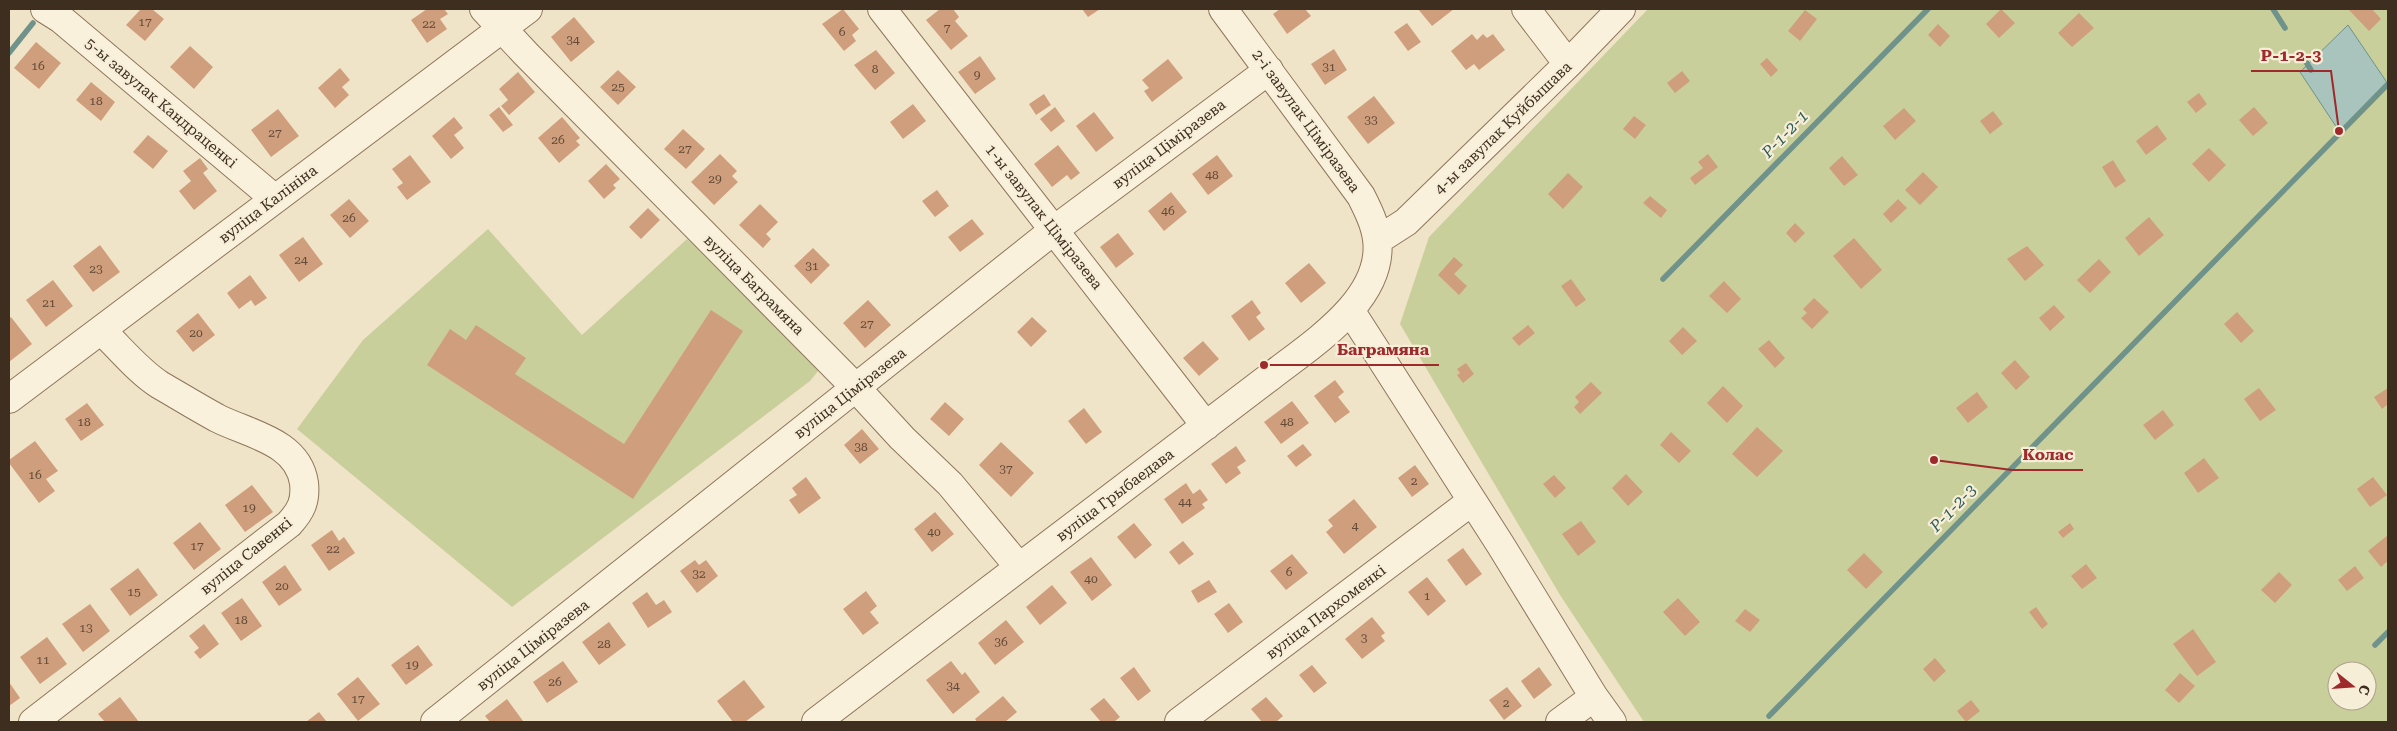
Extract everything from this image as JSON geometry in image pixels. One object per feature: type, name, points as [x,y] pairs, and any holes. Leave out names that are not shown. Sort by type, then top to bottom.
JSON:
[{"type":"street","name":"5-ы завулак Кандраценкі","points":[[45,9],[68,24],[275,199]]},
{"type":"street","name":"вуліца Баграмяна","points":[[484,9],[526,54],[856,388],[902,438],[950,484],[1019,567]]},
{"type":"street","name":"вуліца Калініна","points":[[9,399],[528,9]]},
{"type":"street","name":"1-ы завулак Ціміразева","points":[[882,9],[1206,426]]},
{"type":"street","name":"2-і завулак Ціміразева","points":[[1223,9],[1361,196],[1372,219],[1378,240]]},
{"type":"street","points":[[1526,9],[1568,64]]},
{"type":"street","name":"4-ы завулак Куйбышава","points":[[1378,240],[1406,222],[1622,9]]},
{"type":"street","name":"вуліца Ціміразева","points":[[435,722],[1054,230],[1269,70]]},
{"type":"street","name":"вуліца Грыбаедава","points":[[821,721],[1019,567],[1325,334],[1350,310],[1365,292],[1376,266],[1378,240]]},
{"type":"street","points":[[1350,310],[1594,697],[1612,722]]},
{"type":"street","name":"вуліца Савенкі","points":[[34,722],[289,524],[300,512],[306,494],[302,473],[291,455],[275,443],[218,418],[158,383],[101,330]]},
{"type":"street","name":"вуліца Пархоменкі","points":[[1179,722],[1472,501]]},
{"type":"street","points":[[1560,722],[1594,697]]},
{"type":"green space","points":[[1648,9],[2388,9],[2388,722],[1644,722],[1560,595],[1400,324],[1429,237]]},
{"type":"green space","points":[[488,229],[582,335],[687,239],[823,365],[810,381],[512,607],[297,429],[363,340]]},
{"type":"water","points":[[2348,25],[2388,84],[2339,131],[2300,72]]},
{"type":"building","points":[[141,9],[152,9],[164,19],[145,41],[126,25]]},
{"type":"building","points":[[427,9],[444,9],[448,14],[440,19],[447,29],[427,43],[411,20]]},
{"type":"building","points":[[843,9],[859,29],[852,35],[856,41],[844,51],[822,24]]},
{"type":"building","points":[[940,9],[953,9],[959,17],[955,21],[968,36],[951,50],[926,20]]},
{"type":"building","points":[[1082,9],[1100,9],[1088,17]]},
{"type":"building","points":[[1280,9],[1305,9],[1311,16],[1287,34],[1273,14]]},
{"type":"building","points":[[1418,9],[1454,9],[1432,26]]},
{"type":"building","points":[[2001,9],[2015,23],[1999,38],[1986,24]]},
{"type":"building","points":[[2350,9],[2372,9],[2381,19],[2369,31]]},
{"type":"building","points":[[1805,10],[1817,19],[1800,41],[1788,31]]},
{"type":"building","points":[[2079,13],[2094,28],[2072,47],[2058,33]]},
{"type":"building","points":[[574,17],[595,42],[571,62],[551,37]]},
{"type":"building","points":[[1407,23],[1421,42],[1408,51],[1394,32]]},
{"type":"building","points":[[1938,24],[1950,36],[1940,47],[1928,35]]},
{"type":"building","points":[[1472,34],[1477,40],[1483,34],[1487,38],[1493,34],[1505,50],[1479,70],[1474,64],[1466,70],[1451,51]]},
{"type":"building","points":[[36,42],[61,63],[39,89],[14,68]]},
{"type":"building","points":[[190,46],[213,67],[194,89],[170,67]]},
{"type":"building","points":[[1334,49],[1347,70],[1325,85],[1311,64]]},
{"type":"building","points":[[876,50],[895,73],[875,90],[854,65]]},
{"type":"building","points":[[980,56],[996,79],[975,94],[958,72]]},
{"type":"building","points":[[1767,58],[1778,70],[1771,77],[1760,64]]},
{"type":"building","points":[[1168,59],[1183,78],[1152,102],[1144,91],[1149,88],[1142,80]]},
{"type":"building","points":[[340,68],[350,80],[342,87],[349,95],[335,108],[318,88]]},
{"type":"building","points":[[618,70],[636,87],[618,105],[600,87]]},
{"type":"building","points":[[1682,71],[1690,81],[1675,93],[1667,83]]},
{"type":"building","points":[[518,72],[535,92],[509,115],[501,106],[508,100],[499,89]]},
{"type":"building","points":[[91,82],[115,102],[101,121],[76,100]]},
{"type":"building","points":[[2199,93],[2207,104],[2196,113],[2187,102]]},
{"type":"building","points":[[1044,94],[1051,105],[1036,115],[1029,104]]},
{"type":"building","points":[[1374,96],[1395,123],[1368,144],[1347,117]]},
{"type":"building","points":[[913,104],[926,121],[903,139],[890,122]]},
{"type":"building","points":[[499,107],[513,125],[503,132],[489,115]]},
{"type":"building","points":[[1055,107],[1065,121],[1051,132],[1040,119]]},
{"type":"building","points":[[2254,107],[2268,123],[2253,136],[2239,120]]},
{"type":"building","points":[[1904,108],[1916,121],[1895,140],[1883,126]]},
{"type":"building","points":[[278,109],[299,136],[271,157],[251,130]]},
{"type":"building","points":[[1993,111],[2003,124],[1990,134],[1980,121]]},
{"type":"building","points":[[1094,112],[1114,138],[1096,152],[1076,126]]},
{"type":"building","points":[[1634,116],[1646,125],[1635,139],[1623,129]]},
{"type":"building","points":[[454,117],[463,128],[454,135],[464,148],[451,159],[432,136]]},
{"type":"building","points":[[562,117],[580,138],[576,141],[580,145],[559,163],[538,138]]},
{"type":"building","points":[[2157,125],[2167,139],[2146,155],[2136,141]]},
{"type":"building","points":[[683,129],[705,149],[686,169],[664,149]]},
{"type":"building","points":[[148,135],[168,151],[153,169],[133,152]]},
{"type":"building","points":[[1058,145],[1080,173],[1071,180],[1067,175],[1052,187],[1034,164]]},
{"type":"building","points":[[2209,148],[2226,165],[2209,182],[2192,164]]},
{"type":"building","points":[[720,154],[737,171],[732,176],[738,182],[714,205],[691,182]]},
{"type":"building","points":[[1708,154],[1718,167],[1695,185],[1690,178],[1703,168],[1698,162]]},
{"type":"building","points":[[410,155],[431,182],[407,200],[397,187],[403,183],[392,169]]},
{"type":"building","points":[[1217,155],[1233,176],[1208,195],[1192,174]]},
{"type":"building","points":[[1842,156],[1858,175],[1844,186],[1829,168]]},
{"type":"building","points":[[200,158],[208,169],[203,173],[217,191],[194,210],[179,191],[191,181],[183,171]]},
{"type":"building","points":[[2113,160],[2126,181],[2115,188],[2102,167]]},
{"type":"building","points":[[606,164],[620,179],[613,185],[616,188],[604,199],[588,181]]},
{"type":"building","points":[[1923,172],[1938,187],[1920,205],[1905,190]]},
{"type":"building","points":[[1568,173],[1583,187],[1563,209],[1548,194]]},
{"type":"building","points":[[937,190],[949,206],[935,217],[922,201]]},
{"type":"building","points":[[1171,192],[1187,212],[1164,231],[1148,211]]},
{"type":"building","points":[[1650,196],[1667,210],[1661,218],[1643,203]]},
{"type":"building","points":[[349,199],[369,221],[350,238],[330,215]]},
{"type":"building","points":[[1898,199],[1907,208],[1891,223],[1883,214]]},
{"type":"building","points":[[760,204],[778,222],[766,234],[771,239],[763,248],[739,225]]},
{"type":"building","points":[[648,208],[660,220],[641,239],[629,227]]},
{"type":"building","points":[[2149,217],[2164,235],[2139,256],[2125,238]]},
{"type":"building","points":[[972,219],[984,234],[960,252],[948,237]]},
{"type":"building","points":[[1795,223],[1805,233],[1795,243],[1786,233]]},
{"type":"building","points":[[1118,233],[1134,254],[1116,268],[1100,247]]},
{"type":"building","points":[[303,237],[323,264],[299,282],[279,255]]},
{"type":"building","points":[[1854,238],[1882,270],[1861,289],[1833,256]]},
{"type":"building","points":[[100,245],[120,272],[93,292],[73,266]]},
{"type":"building","points":[[2027,246],[2044,265],[2025,281],[2007,259]]},
{"type":"building","points":[[813,248],[830,265],[811,284],[794,266]]},
{"type":"building","points":[[1454,257],[1463,265],[1454,274],[1467,286],[1459,295],[1438,275]]},
{"type":"building","points":[[2099,259],[2111,272],[2090,293],[2077,280]]},
{"type":"building","points":[[1309,263],[1326,283],[1301,303],[1285,283]]},
{"type":"building","points":[[250,275],[267,298],[255,306],[251,300],[239,309],[227,293]]},
{"type":"building","points":[[1571,279],[1586,300],[1576,307],[1561,286]]},
{"type":"building","points":[[53,280],[73,306],[46,327],[26,300]]},
{"type":"building","points":[[1724,281],[1741,299],[1727,313],[1709,296]]},
{"type":"building","points":[[1814,298],[1829,312],[1812,329],[1801,318],[1807,313],[1803,309]]},
{"type":"building","points":[[868,300],[891,325],[865,348],[843,323]]},
{"type":"building","points":[[1252,300],[1261,313],[1256,317],[1265,329],[1249,341],[1231,316]]},
{"type":"building","points":[[2054,305],[2065,317],[2050,331],[2039,318]]},
{"type":"building","points":[[711,310],[743,331],[633,499],[427,365],[450,329],[466,340],[476,325],[526,358],[515,374],[624,444]]},
{"type":"building","points":[[2237,312],[2254,331],[2241,343],[2224,324]]},
{"type":"building","points":[[198,313],[215,335],[193,352],[176,331]]},
{"type":"building","points":[[11,317],[32,344],[9,362],[9,319]]},
{"type":"building","points":[[1032,317],[1047,331],[1031,347],[1017,332]]},
{"type":"building","points":[[1528,325],[1535,333],[1519,346],[1512,338]]},
{"type":"building","points":[[1683,327],[1697,341],[1682,355],[1669,341]]},
{"type":"building","points":[[1769,340],[1785,358],[1775,368],[1758,349]]},
{"type":"building","points":[[1203,341],[1219,359],[1199,376],[1183,358]]},
{"type":"building","points":[[2015,360],[2030,377],[2016,390],[2001,373]]},
{"type":"building","points":[[1466,363],[1474,374],[1463,383],[1457,375],[1460,373],[1457,369]]},
{"type":"building","points":[[1335,380],[1344,392],[1338,397],[1350,412],[1335,423],[1314,396]]},
{"type":"building","points":[[1591,382],[1602,393],[1580,414],[1574,407],[1579,402],[1575,397]]},
{"type":"building","points":[[1723,386],[1743,406],[1727,423],[1707,403]]},
{"type":"building","points":[[2259,388],[2276,410],[2260,421],[2244,399]]},
{"type":"building","points":[[2388,388],[2388,404],[2382,409],[2374,397]]},
{"type":"building","points":[[1977,392],[1988,407],[1968,423],[1956,408]]},
{"type":"building","points":[[1292,401],[1309,423],[1281,444],[1264,422]]},
{"type":"building","points":[[945,402],[964,419],[949,436],[930,419]]},
{"type":"building","points":[[87,403],[104,425],[81,441],[65,419]]},
{"type":"building","points":[[1084,408],[1102,432],[1086,444],[1068,421]]},
{"type":"building","points":[[2163,410],[2174,425],[2155,440],[2143,425]]},
{"type":"building","points":[[1757,427],[1783,451],[1757,477],[1732,454]]},
{"type":"building","points":[[862,429],[879,449],[860,464],[844,445]]},
{"type":"building","points":[[1671,432],[1691,451],[1679,463],[1660,445]]},
{"type":"building","points":[[35,441],[58,471],[46,479],[55,491],[39,503],[9,463],[9,460]]},
{"type":"building","points":[[1001,442],[1034,473],[1011,497],[979,465]]},
{"type":"building","points":[[1303,444],[1312,455],[1296,467],[1287,456]]},
{"type":"building","points":[[1236,446],[1246,461],[1237,467],[1241,473],[1226,484],[1211,464]]},
{"type":"building","points":[[2204,458],[2219,478],[2198,493],[2184,473]]},
{"type":"building","points":[[1415,465],[1429,484],[1412,497],[1398,478]]},
{"type":"building","points":[[1626,474],[1643,492],[1628,506],[1612,488]]},
{"type":"building","points":[[1554,475],[1566,488],[1555,498],[1543,484]]},
{"type":"building","points":[[806,477],[821,498],[799,514],[789,500],[797,495],[792,488]]},
{"type":"building","points":[[2373,477],[2387,495],[2370,507],[2357,489]]},
{"type":"building","points":[[1186,483],[1193,494],[1200,489],[1208,500],[1202,504],[1205,508],[1182,524],[1164,499]]},
{"type":"building","points":[[252,485],[273,512],[245,532],[225,505]]},
{"type":"building","points":[[1354,499],[1377,527],[1344,554],[1326,532],[1333,526],[1328,520]]},
{"type":"building","points":[[935,512],[954,534],[932,552],[914,529]]},
{"type":"building","points":[[1581,521],[1596,542],[1578,556],[1562,534]]},
{"type":"building","points":[[200,522],[221,549],[194,570],[173,543]]},
{"type":"building","points":[[1134,523],[1152,545],[1135,559],[1117,537]]},
{"type":"building","points":[[2070,523],[2074,529],[2063,538],[2058,532]]},
{"type":"building","points":[[332,530],[339,541],[344,537],[355,553],[329,571],[311,545]]},
{"type":"building","points":[[2388,535],[2388,561],[2381,567],[2368,551]]},
{"type":"building","points":[[1183,541],[1194,554],[1179,565],[1169,552]]},
{"type":"building","points":[[1463,548],[1482,574],[1466,586],[1447,560]]},
{"type":"building","points":[[1864,553],[1883,572],[1866,589],[1847,570]]},
{"type":"building","points":[[1292,554],[1308,573],[1286,590],[1270,571]]},
{"type":"building","points":[[1091,557],[1112,585],[1092,601],[1070,572]]},
{"type":"building","points":[[695,560],[699,565],[706,560],[718,576],[697,593],[680,571]]},
{"type":"building","points":[[2086,564],[2097,578],[2082,589],[2071,576]]},
{"type":"building","points":[[285,565],[302,590],[279,606],[262,582]]},
{"type":"building","points":[[2355,566],[2364,578],[2347,591],[2338,580]]},
{"type":"building","points":[[138,568],[158,595],[130,616],[110,589]]},
{"type":"building","points":[[2279,572],[2292,585],[2275,603],[2261,590]]},
{"type":"building","points":[[1427,577],[1446,601],[1428,616],[1408,592]]},
{"type":"building","points":[[1209,580],[1217,592],[1198,603],[1191,591]]},
{"type":"building","points":[[1052,585],[1067,603],[1040,625],[1026,607]]},
{"type":"building","points":[[866,591],[877,606],[870,612],[879,623],[863,635],[843,609]]},
{"type":"building","points":[[647,592],[656,605],[664,600],[672,612],[648,628],[632,603]]},
{"type":"building","points":[[242,598],[262,626],[241,641],[221,613]]},
{"type":"building","points":[[1678,598],[1700,622],[1685,636],[1663,612]]},
{"type":"building","points":[[1229,603],[1243,622],[1228,633],[1214,614]]},
{"type":"building","points":[[90,604],[110,631],[83,652],[62,624]]},
{"type":"building","points":[[2036,607],[2048,624],[2042,629],[2029,612]]},
{"type":"building","points":[[1745,609],[1760,620],[1750,632],[1735,621]]},
{"type":"building","points":[[1372,617],[1385,633],[1381,636],[1385,641],[1362,659],[1345,639]]},
{"type":"building","points":[[1006,620],[1024,642],[995,665],[978,643]]},
{"type":"building","points":[[609,622],[626,645],[599,665],[582,642]]},
{"type":"building","points":[[204,624],[219,644],[200,659],[194,652],[199,648],[189,636]]},
{"type":"building","points":[[2193,629],[2216,662],[2197,676],[2173,644]]},
{"type":"building","points":[[47,637],[67,664],[40,684],[20,657]]},
{"type":"building","points":[[418,645],[433,665],[406,685],[391,665]]},
{"type":"building","points":[[1935,658],[1946,671],[1934,682],[1923,669]]},
{"type":"building","points":[[563,661],[578,682],[547,703],[533,682]]},
{"type":"building","points":[[951,661],[962,675],[965,672],[980,692],[953,714],[926,680]]},
{"type":"building","points":[[1312,665],[1327,683],[1314,693],[1299,675]]},
{"type":"building","points":[[1134,667],[1151,691],[1138,701],[1120,678]]},
{"type":"building","points":[[1539,667],[1552,685],[1534,699],[1521,681]]},
{"type":"building","points":[[2180,673],[2195,686],[2179,703],[2165,690]]},
{"type":"building","points":[[358,677],[380,704],[358,721],[337,694]]},
{"type":"building","points":[[744,680],[765,707],[745,722],[733,722],[717,701]]},
{"type":"building","points":[[9,682],[20,698],[9,706]]},
{"type":"building","points":[[1507,687],[1522,706],[1504,720],[1489,700]]},
{"type":"building","points":[[1003,696],[1017,712],[1005,722],[977,722],[975,719]]},
{"type":"building","points":[[120,697],[139,722],[105,722],[98,714]]},
{"type":"building","points":[[1266,697],[1283,716],[1276,722],[1262,722],[1251,709]]},
{"type":"building","points":[[1104,698],[1120,717],[1114,722],[1101,722],[1090,709]]},
{"type":"building","points":[[507,699],[523,721],[490,722],[485,716]]},
{"type":"building","points":[[1971,700],[1980,711],[1966,722],[1957,711]]},
{"type":"building","points":[[319,712],[327,722],[306,722]]},
{"type":"waterway","name":"P-1-2-1","points":[[1663,279],[1928,9]]},
{"type":"waterway","points":[[2273,9],[2285,28]]},
{"type":"waterway","points":[[9,53],[33,23]]},
{"type":"waterway","points":[[2303,57],[2311,70]]},
{"type":"waterway","name":"P-1-2-3","points":[[1769,716],[2388,84]]},
{"type":"waterway","points":[[2375,645],[2388,632]]},
{"type":"place","name":"P-1-2-3","points":[[2339,131]]},
{"type":"place","name":"Баграмяна","points":[[1264,365]]},
{"type":"place","name":"Колас","points":[[1934,460]]}]
